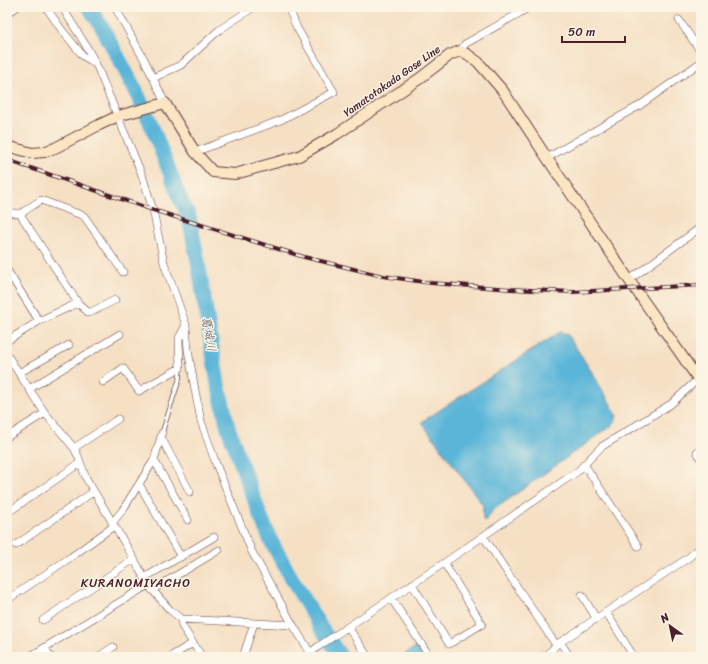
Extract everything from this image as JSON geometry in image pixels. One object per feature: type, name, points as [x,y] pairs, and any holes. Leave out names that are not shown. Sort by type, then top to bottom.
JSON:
[{"type":"main road","name":"Yamatotakada Gose Line","points":[[161,104],[195,152],[213,172],[235,174],[299,156],[337,134],[450,55],[460,51]]},
{"type":"main road","points":[[460,51],[478,62],[503,91],[629,280],[700,381]]},
{"type":"main road","points":[[7,146],[32,153],[44,152],[55,148],[99,125],[121,116],[161,104]]},
{"type":"street","points":[[7,13],[17,7]]},
{"type":"street","points":[[46,7],[61,29],[83,56],[96,64]]},
{"type":"street","points":[[62,7],[96,64],[121,116],[142,175],[153,210],[164,263],[186,324],[188,350],[195,390],[202,421],[216,464],[252,552],[293,625],[312,655],[319,646],[444,563],[578,471],[601,447],[671,404],[700,381]]},
{"type":"street","points":[[115,7],[145,61],[153,78],[161,104]]},
{"type":"street","points":[[153,78],[181,66],[219,30],[254,7]]},
{"type":"street","points":[[195,152],[282,120],[334,92],[297,28],[288,7]]},
{"type":"street","points":[[460,51],[465,44],[530,7]]},
{"type":"street","points":[[679,20],[701,52]]},
{"type":"street","points":[[547,158],[639,106],[701,62]]},
{"type":"street","points":[[7,212],[20,214],[40,200],[84,216],[123,272]]},
{"type":"street","points":[[20,214],[78,303],[89,313],[115,300]]},
{"type":"street","points":[[629,280],[701,227]]},
{"type":"street","points":[[7,270],[40,321]]},
{"type":"street","points":[[7,340],[40,321],[78,303]]},
{"type":"street","points":[[103,382],[123,368],[139,391],[180,368],[179,338],[186,324]]},
{"type":"street","points":[[29,389],[120,334]]},
{"type":"street","points":[[19,373],[69,346]]},
{"type":"street","points":[[7,355],[45,413],[74,448],[93,492],[148,585],[170,610],[181,619],[293,625]]},
{"type":"street","points":[[7,437],[45,413]]},
{"type":"street","points":[[74,448],[118,419]]},
{"type":"street","points":[[7,600],[71,557],[113,525],[154,460],[161,435]]},
{"type":"street","points":[[161,435],[190,492]]},
{"type":"street","points":[[697,452],[701,459]]},
{"type":"street","points":[[154,460],[188,520]]},
{"type":"street","points":[[7,514],[80,463]]},
{"type":"street","points":[[584,464],[638,546]]},
{"type":"street","points":[[139,484],[181,557]]},
{"type":"street","points":[[16,545],[93,492]]},
{"type":"street","points":[[483,536],[558,643],[570,657]]},
{"type":"street","points":[[148,585],[181,557],[214,537]]},
{"type":"street","points":[[542,657],[551,651],[558,643],[701,548]]},
{"type":"street","points":[[29,657],[38,655],[44,648],[148,585],[219,550]]},
{"type":"street","points":[[43,620],[134,559]]},
{"type":"street","points":[[412,584],[449,644],[482,624],[444,563]]},
{"type":"street","points":[[582,595],[596,618]]},
{"type":"street","points":[[391,598],[430,657]]},
{"type":"street","points":[[606,612],[634,657]]},
{"type":"street","points":[[181,619],[182,626],[202,657]]},
{"type":"street","points":[[243,657],[254,623]]},
{"type":"street","points":[[346,628],[368,657]]},
{"type":"street","points":[[170,657],[193,643]]},
{"type":"street","points":[[98,657],[113,647]]},
{"type":"street","points":[[44,648],[51,657]]},
{"type":"lane","points":[[161,435],[179,380],[180,368]]},
{"type":"water","points":[[560,332],[567,334],[593,374],[617,415],[615,423],[492,511],[486,522],[483,520],[483,505],[422,423]]},
{"type":"water","points":[[417,646],[424,657],[406,657],[405,654]]},
{"type":"waterway","name":"葛城川","points":[[89,7],[102,27],[136,91],[189,217],[218,384],[228,427],[259,512],[271,541],[293,581],[321,628],[341,657]]},
{"type":"railway","points":[[7,160],[153,210],[304,257],[383,276],[431,283],[573,292],[701,285]]},
{"type":"district","name":"KURANOMIYACHO","points":[[136,583]]}]
